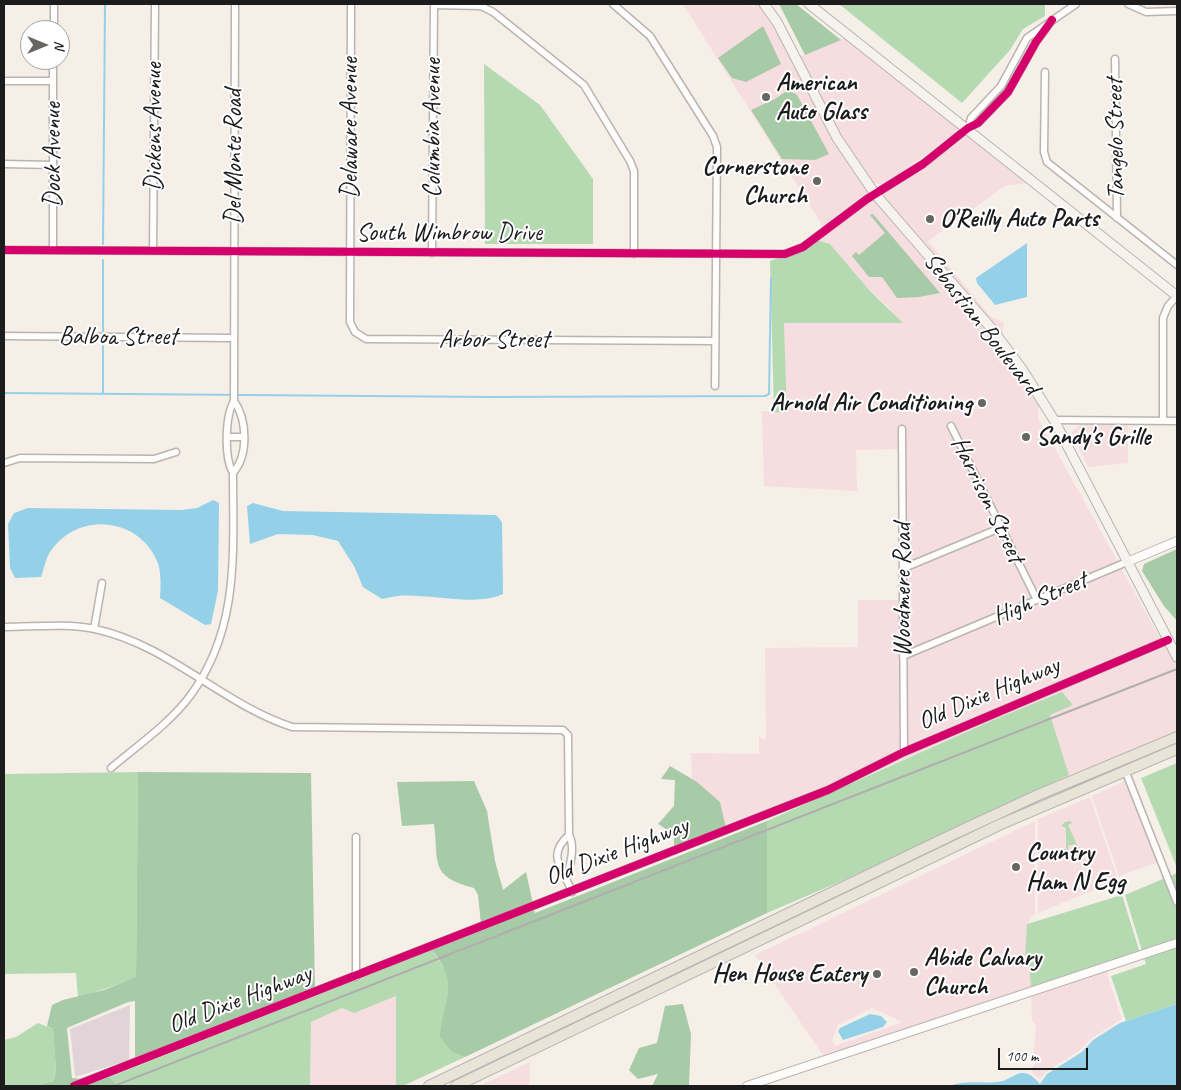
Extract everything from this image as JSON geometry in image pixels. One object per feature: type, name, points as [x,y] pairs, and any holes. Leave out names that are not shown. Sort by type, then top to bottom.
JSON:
[{"type":"main road","name":"Sebastian Boulevard","points":[[764,4],[777,22],[838,138],[875,194],[992,329],[1022,369],[1054,420],[1177,657]]},
{"type":"main road","points":[[809,4],[968,128],[1177,296]]},
{"type":"main road","points":[[429,1086],[443,1082],[932,844],[1038,795],[1177,737]]},
{"type":"main road","points":[[456,1086],[1033,810],[1177,749]]},
{"type":"main road","points":[[1054,801],[1064,784]]},
{"type":"main road","points":[[1033,810],[1038,803],[1038,795]]},
{"type":"main road","points":[[830,907],[836,896],[922,854],[932,844]]},
{"type":"main road","points":[[697,970],[708,960],[796,918],[797,910]]},
{"type":"street","points":[[54,4],[54,20]]},
{"type":"street","name":"Dickens Avenue","points":[[153,251],[155,4]]},
{"type":"street","name":"Del Monte Road","points":[[234,401],[235,4]]},
{"type":"street","name":"Delaware Avenue","points":[[350,252],[351,4]]},
{"type":"street","points":[[434,4],[481,6],[493,12],[584,85],[634,171],[634,254]]},
{"type":"street","name":"Columbia Avenue","points":[[432,253],[434,4]]},
{"type":"street","points":[[613,4],[650,36],[713,136],[717,147],[715,386]]},
{"type":"street","points":[[968,128],[971,118],[1001,86],[1027,38],[1042,25],[1076,4]]},
{"type":"street","points":[[1128,4],[1146,12],[1177,11]]},
{"type":"street","name":"South Wimbrow Drive","points":[[4,250],[785,254],[803,246],[875,194],[923,164],[968,128],[978,123],[1008,92],[1036,42],[1052,20]]},
{"type":"street","name":"Tangelo Street","points":[[1116,59],[1117,218]]},
{"type":"street","name":"Dock Avenue","points":[[53,70],[53,250]]},
{"type":"street","points":[[1045,72],[1044,152],[1047,162],[1177,266]]},
{"type":"street","points":[[4,81],[53,81]]},
{"type":"street","points":[[4,164],[53,165]]},
{"type":"street","name":"Arbor Street","points":[[350,252],[350,322],[355,332],[366,339],[715,341]]},
{"type":"street","points":[[1163,421],[1163,318],[1168,306],[1177,296]]},
{"type":"street","name":"Balboa Street","points":[[4,336],[233,338]]},
{"type":"street","points":[[111,768],[168,720],[190,696],[210,664],[222,633],[230,600],[233,567],[233,473],[229,466],[228,437],[229,410],[234,401],[241,410],[243,455],[240,465],[233,473]]},
{"type":"street","points":[[1054,420],[1177,421]]},
{"type":"street","name":"Harrison Street","points":[[951,426],[1037,600]]},
{"type":"street","name":"Woodmere Road","points":[[902,429],[904,752]]},
{"type":"street","points":[[228,437],[243,437]]},
{"type":"street","points":[[4,463],[20,458],[154,459],[176,452]]},
{"type":"street","points":[[904,568],[1000,528]]},
{"type":"street","name":"High Street","points":[[903,656],[1177,542]]},
{"type":"street","points":[[94,629],[102,583]]},
{"type":"street","points":[[4,627],[94,629],[138,643],[264,718],[292,727],[311,729],[563,730],[568,735],[569,835],[571,843],[570,863],[566,876]]},
{"type":"street","name":"Old Dixie Highway","points":[[74,1086],[356,977],[828,790],[904,752],[1168,640]]},
{"type":"street","points":[[1125,770],[1177,902]]},
{"type":"street","points":[[569,835],[561,842],[557,854],[558,867],[566,876],[572,892]]},
{"type":"street","points":[[356,837],[356,977]]},
{"type":"street","points":[[748,1086],[1177,943]]},
{"type":"shaded area","points":[[683,4],[749,4],[753,8],[756,4],[760,4],[870,193],[821,230],[821,223]]},
{"type":"shaded area","points":[[847,37],[958,127],[957,132],[884,185],[873,183],[846,144],[799,57]]},
{"type":"shaded area","points":[[966,135],[1027,183],[1005,186],[928,241],[990,316],[1004,323],[1002,338],[880,195],[925,166]]},
{"type":"shaded area","points":[[874,198],[1001,347],[1001,351],[1039,404],[1038,418],[1118,562],[1039,596],[953,422],[947,425],[995,527],[907,563],[905,426],[899,426],[899,449],[856,450],[857,491],[764,486],[762,411],[787,413],[784,323],[892,310],[870,291],[830,244],[817,240]]},
{"type":"shaded area","points":[[1079,425],[1128,425],[1128,463],[1088,467],[1072,432]]},
{"type":"shaded area","points":[[998,532],[1033,599],[907,651],[907,570]]},
{"type":"shaded area","points":[[1121,568],[1160,638],[1164,639],[907,747],[907,658]]},
{"type":"shaded area","points":[[858,600],[900,600],[900,750],[826,788],[726,828],[720,802],[692,779],[691,753],[759,754],[759,737],[766,740],[765,648],[858,647]]},
{"type":"shaded area","points":[[1167,644],[1177,665],[1177,731],[1069,775],[1050,715],[991,721],[846,785],[907,754]]},
{"type":"shaded area","points":[[1125,781],[1161,861],[1119,876],[1092,796]]},
{"type":"shaded area","points":[[1090,797],[1118,880],[1038,913],[1038,819]]},
{"type":"shaded area","points":[[1035,821],[1035,913],[1027,924],[1031,989],[824,1057],[755,955]],"holes":[[[872,1008],[903,1022],[835,1046],[832,1040],[838,1025]]]},
{"type":"shaded area","points":[[1108,970],[1108,977],[1122,1019],[1092,1038],[1080,1050],[1046,1072],[1040,1079],[1032,1073],[1036,1026],[1032,1020],[1031,995]]},
{"type":"shaded area","points":[[396,996],[396,1086],[310,1086],[311,1022],[342,1007],[354,1012]]},
{"type":"shaded area","points":[[130,1005],[129,1060],[75,1077],[70,1029]]},
{"type":"shaded area","points":[[530,1062],[529,1086],[479,1086]]},
{"type":"green space","points":[[779,4],[796,4],[841,40],[805,55]]},
{"type":"green space","points":[[839,4],[1045,4],[1045,16],[1023,29],[1010,50],[962,103]]},
{"type":"green space","points":[[763,26],[781,64],[746,82],[732,78],[718,58]]},
{"type":"green space","points":[[484,64],[540,105],[593,179],[593,244],[485,244]]},
{"type":"green space","points":[[788,90],[797,95],[829,154],[815,160],[782,159],[751,110],[775,99]]},
{"type":"green space","points":[[873,214],[940,293],[919,297],[897,298],[882,277],[869,277],[852,256],[856,252],[859,255],[885,233],[870,215]]},
{"type":"green space","points":[[817,240],[830,244],[870,291],[903,323],[784,323],[787,413],[774,412],[770,261],[804,249]]},
{"type":"green space","points":[[1177,549],[1177,621],[1164,606],[1142,571],[1144,564]]},
{"type":"green space","points":[[1062,692],[1073,705],[1050,715],[1069,775],[844,880],[767,913],[767,821],[991,721]]},
{"type":"green space","points":[[1177,763],[1177,868],[1141,778]]},
{"type":"green space","points":[[670,766],[697,782],[720,802],[726,828],[674,848],[674,834],[658,824],[674,806],[675,780],[661,779]]},
{"type":"green space","points":[[138,772],[136,978],[78,998],[76,973],[4,974],[4,774]]},
{"type":"green space","points":[[138,772],[311,773],[315,989],[135,1060],[135,1001],[128,1002],[67,1028],[72,1078],[85,1079],[66,1086],[34,1086],[54,1081],[56,1070],[53,1029],[47,1026],[52,1005],[63,1000],[104,990],[136,977]]},
{"type":"green space","points":[[474,781],[487,811],[495,861],[503,890],[526,872],[533,904],[481,924],[478,895],[474,888],[449,878],[439,866],[434,824],[402,826],[397,782]]},
{"type":"green space","points":[[767,821],[767,913],[465,1057],[451,1051],[440,1037],[448,983],[441,962],[432,950],[534,910],[535,913]]},
{"type":"green space","points":[[1070,821],[1072,823],[1068,825],[1078,847],[1082,847],[1077,849],[1075,844],[1068,846],[1069,852],[1063,854],[1061,849],[1066,849],[1066,828],[1061,826],[1065,822]]},
{"type":"green space","points":[[1177,873],[1177,1004],[1126,1021],[1111,976],[1146,964],[1125,895]]},
{"type":"green space","points":[[1122,895],[1140,953],[1031,989],[1029,964],[1025,960],[1027,924]]},
{"type":"green space","points":[[432,950],[446,971],[450,987],[446,1005],[451,1050],[465,1057],[403,1086],[396,1086],[396,996],[354,1013],[342,1008],[311,1022],[310,1086],[117,1086],[110,1077]]},
{"type":"green space","points":[[683,1004],[691,1034],[689,1086],[652,1086],[658,1074],[638,1079],[629,1070],[639,1048],[657,1043],[665,1006]]},
{"type":"green space","points":[[38,1023],[53,1029],[56,1070],[54,1081],[34,1086],[4,1086],[4,1040],[16,1037]]},
{"type":"green space","points":[[110,1077],[117,1086],[83,1086]]},
{"type":"water","points":[[1027,243],[1027,297],[995,305],[977,283],[976,278]]},
{"type":"water","points":[[213,500],[219,503],[218,591],[211,624],[205,625],[160,598],[161,580],[158,563],[149,548],[137,536],[123,528],[108,524],[92,525],[76,530],[62,539],[50,552],[41,577],[15,578],[10,568],[8,524],[14,513],[28,508],[182,510],[197,508]]},
{"type":"water","points":[[253,503],[283,511],[496,515],[502,522],[503,594],[492,598],[465,600],[409,596],[382,599],[363,587],[354,566],[338,541],[313,535],[278,534],[250,544],[247,506]]},
{"type":"water","points":[[1177,1004],[1177,1086],[950,1086],[963,1083],[1003,1081],[1021,1073],[1029,1074],[1040,1084],[1047,1074],[1082,1052],[1093,1040],[1120,1023]]},
{"type":"water","points":[[870,1014],[881,1016],[887,1022],[883,1027],[843,1040],[838,1031],[840,1028]]},
{"type":"waterway","points":[[103,244],[105,4]]},
{"type":"waterway","points":[[103,260],[103,331]]},
{"type":"waterway","points":[[4,393],[490,397],[765,396],[769,394],[771,278]]},
{"type":"waterway","points":[[103,346],[103,394]]},
{"type":"railway","points":[[114,1086],[1177,669]]},
{"type":"cycle path","points":[[4,250],[785,254],[803,247],[867,199],[923,164],[968,128],[978,123],[1008,92],[1036,42],[1052,20]]},
{"type":"cycle path","points":[[74,1086],[828,790],[904,752],[1168,640]]},
{"type":"place","name":"American Auto Glass","points":[[766,97]]},
{"type":"place","name":"Cornerstone Church","points":[[817,181]]},
{"type":"place","name":"O'Reilly Auto Parts","points":[[930,219]]},
{"type":"place","name":"Arnold Air Conditioning","points":[[982,403]]},
{"type":"place","name":"Sandy's Grille","points":[[1026,437]]},
{"type":"place","name":"Country Ham N Egg","points":[[1016,867]]},
{"type":"place","name":"Abide Calvary Church","points":[[914,972]]},
{"type":"place","name":"Hen House Eatery","points":[[877,974]]}]
